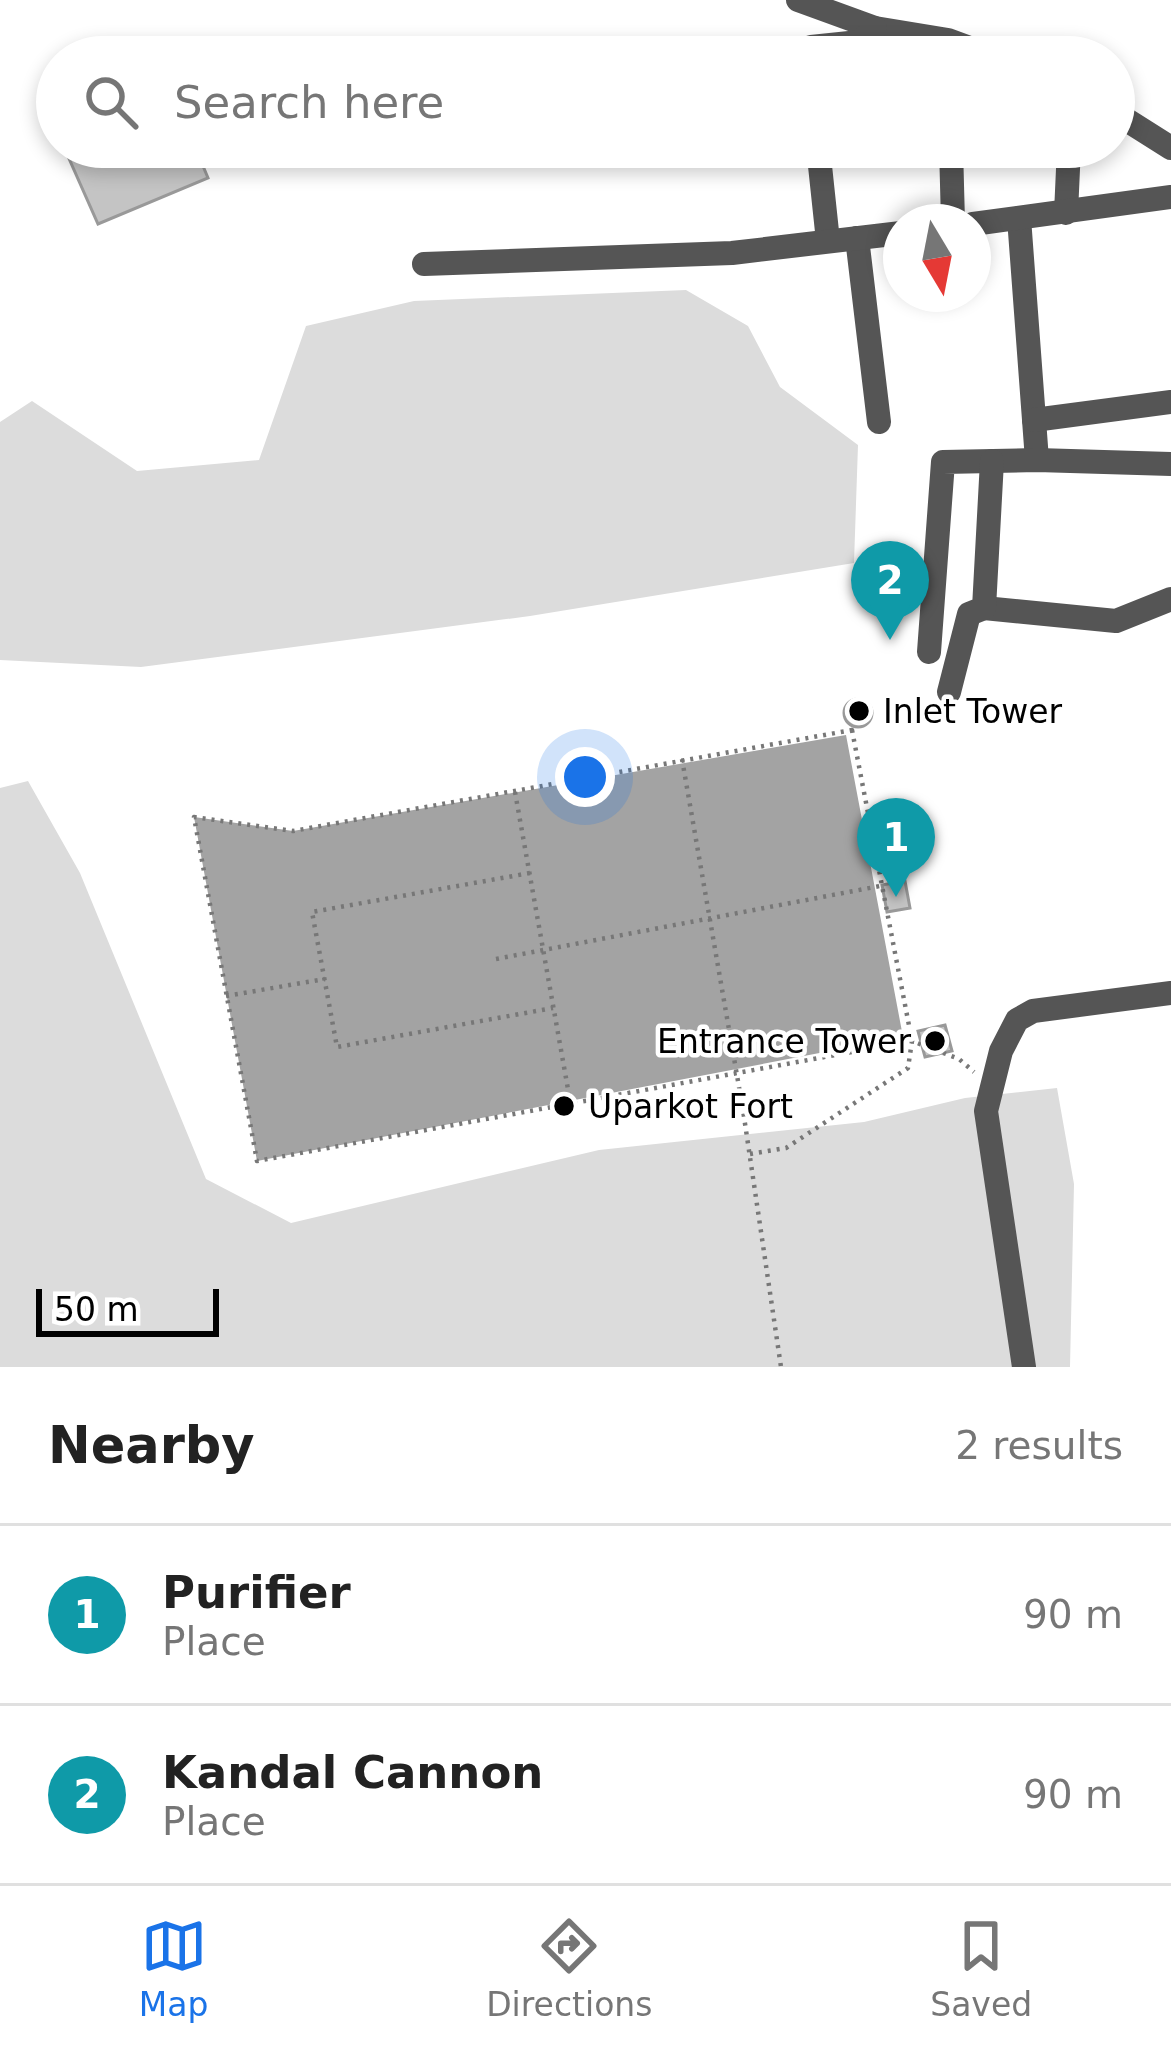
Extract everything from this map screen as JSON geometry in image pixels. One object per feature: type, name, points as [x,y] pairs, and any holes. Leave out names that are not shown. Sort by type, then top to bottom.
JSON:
[{"type":"street","points":[[797,0],[903,36]]},
{"type":"street","points":[[866,36],[875,28]]},
{"type":"street","points":[[1135,125],[1171,148]]},
{"type":"street","points":[[820,168],[827,242]]},
{"type":"street","points":[[952,168],[953,204]]},
{"type":"street","points":[[1066,213],[1068,168]]},
{"type":"street","points":[[991,222],[1171,197]]},
{"type":"street","points":[[1019,218],[1037,460]]},
{"type":"street","points":[[424,264],[732,253],[883,234]]},
{"type":"street","points":[[857,238],[879,422]]},
{"type":"street","points":[[1034,420],[1171,402]]},
{"type":"street","points":[[984,608],[992,460]]},
{"type":"street","points":[[928,652],[943,462],[1171,464]]},
{"type":"street","points":[[949,692],[969,614],[984,608],[1116,621],[1171,599]]},
{"type":"street","points":[[1024,1367],[986,1111],[1001,1052],[1017,1020],[1033,1011],[1171,993]]},
{"type":"path","points":[[750,1154],[786,1148],[908,1068],[912,1042],[852,730],[293,831],[194,817],[256,1161],[912,1042],[958,1059]]},
{"type":"path","points":[[682,759],[743,1110],[781,1367]]},
{"type":"path","points":[[515,790],[571,1106]]},
{"type":"path","points":[[530,873],[312,912],[337,1047],[554,1008]]},
{"type":"path","points":[[496,959],[880,886]]},
{"type":"path","points":[[226,996],[325,979]]},
{"type":"shaded area","points":[[686,290],[748,326],[780,387],[858,445],[854,563],[530,616],[141,667],[0,660],[0,422],[32,401],[137,471],[259,460],[306,326],[414,301]]},
{"type":"shaded area","points":[[846,735],[903,1037],[257,1161],[194,817],[293,831]]},
{"type":"shaded area","points":[[28,781],[80,873],[206,1179],[291,1223],[599,1150],[864,1122],[965,1098],[1057,1088],[1074,1184],[1070,1367],[0,1367],[0,788]]},
{"type":"building","points":[[73,168],[204,168],[208,178],[98,224]]},
{"type":"building","name":"Inlet Tower","points":[[858,699],[868,703],[872,713],[868,723],[858,727],[848,723],[844,713],[848,703]]},
{"type":"building","points":[[905,881],[910,908],[887,912],[882,885]]},
{"type":"building","name":"Entrance Tower","points":[[945,1025],[952,1051],[925,1057],[918,1031]]},
{"type":"place","name":"Kandal Cannon","points":[[890,640]]},
{"type":"place","name":"Inlet Tower","points":[[859,711]]},
{"type":"place","name":"Purifier","points":[[896,897]]},
{"type":"place","name":"Entrance Tower","points":[[935,1041]]},
{"type":"place","name":"Uparkot Fort","points":[[564,1106]]}]
